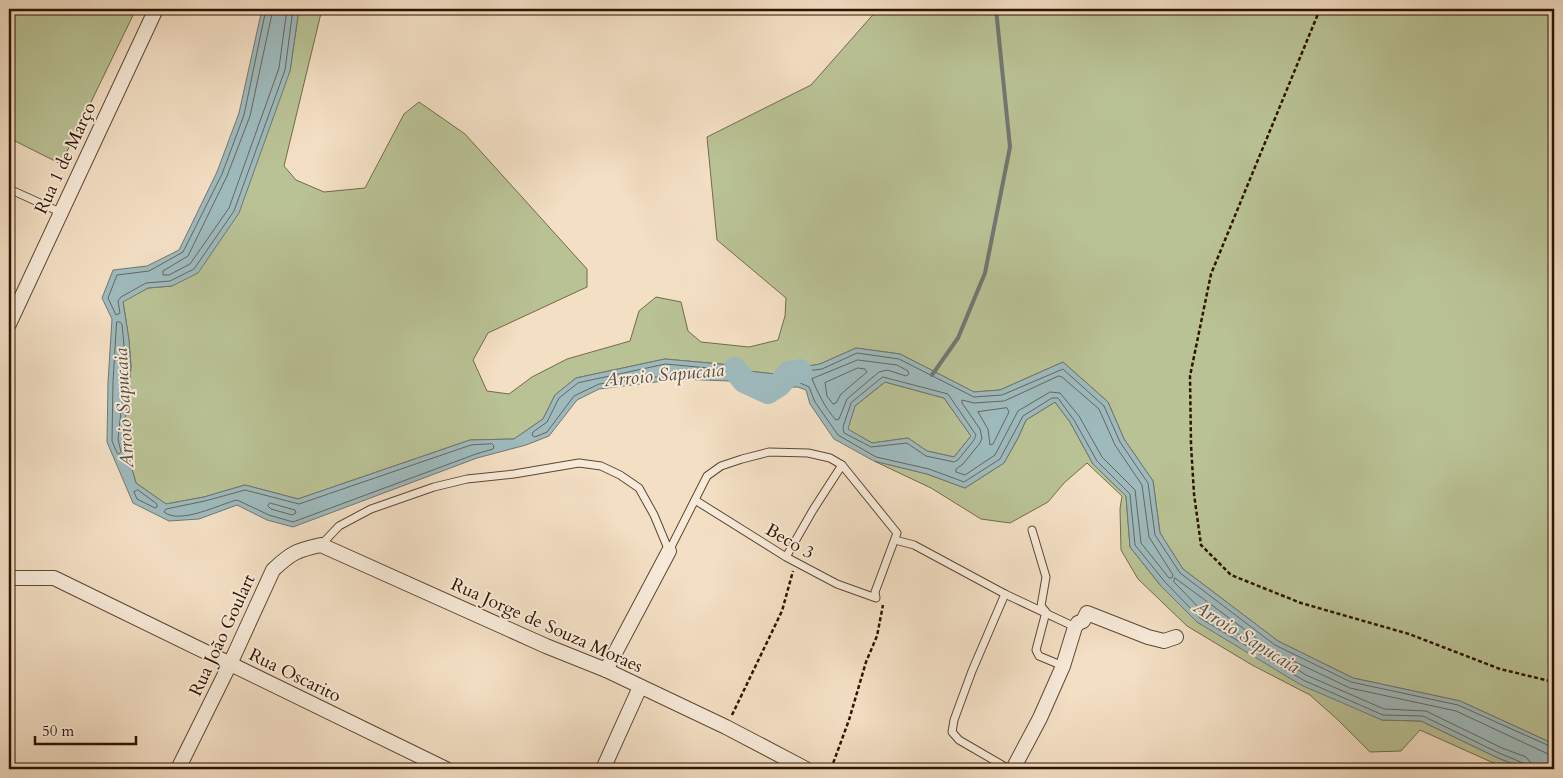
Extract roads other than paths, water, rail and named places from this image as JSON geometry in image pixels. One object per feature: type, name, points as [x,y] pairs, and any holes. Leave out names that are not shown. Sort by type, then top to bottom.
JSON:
[{"type":"street","name":"Rua 1 de Março","points":[[9,324],[156,9]]},
{"type":"street","name":"Rua João Goulart","points":[[178,769],[230,664],[273,570],[300,549],[321,545]]},
{"type":"street","name":"Rua Jorge de Souza Moraes","points":[[321,545],[546,646],[606,670],[726,727],[782,764],[806,769]]},
{"type":"street","points":[[606,670],[669,551]]},
{"type":"street","name":"Rua Oscarito","points":[[9,578],[54,578],[446,769]]},
{"type":"street","points":[[1013,769],[1040,718],[1063,666],[1075,627],[1083,621],[1087,613],[1148,638],[1164,641],[1176,637]]},
{"type":"street","points":[[603,769],[640,687]]},
{"type":"lane","points":[[9,188],[60,212]]},
{"type":"lane","points":[[669,551],[708,476],[721,466],[768,452],[808,453],[830,458],[842,465],[897,533],[895,540],[914,545],[1005,594],[1075,627]]},
{"type":"lane","points":[[321,545],[339,526],[371,510],[434,487],[467,479],[514,474],[580,463],[601,466],[620,474],[639,488],[654,515],[669,551]]},
{"type":"lane","points":[[786,557],[842,465]]},
{"type":"lane","name":"Beco 3","points":[[694,500],[795,562],[837,584],[876,598],[875,592],[895,540]]},
{"type":"lane","points":[[1032,530],[1046,577],[1041,606],[1046,612]]},
{"type":"lane","points":[[1005,594],[972,671],[954,720],[952,732],[959,740],[1009,769]]},
{"type":"lane","points":[[1046,612],[1036,650],[1039,656],[1063,666]]},
{"type":"water","points":[[262,9],[299,9],[290,71],[239,213],[198,273],[172,286],[148,288],[123,302],[131,367],[123,439],[136,483],[166,504],[204,497],[245,485],[298,499],[470,440],[514,439],[543,419],[555,395],[576,378],[665,359],[731,365],[748,371],[775,374],[820,364],[856,348],[900,354],[974,392],[1000,390],[1063,362],[1108,402],[1124,439],[1153,481],[1160,533],[1183,569],[1278,641],[1353,678],[1460,701],[1554,744],[1554,769],[1526,769],[1498,758],[1421,721],[1382,720],[1301,685],[1197,622],[1161,586],[1130,547],[1126,496],[1093,464],[1070,422],[1055,402],[1026,420],[1004,463],[965,488],[927,474],[874,461],[834,439],[810,404],[806,390],[798,387],[746,388],[729,381],[680,379],[599,389],[577,400],[549,436],[526,445],[477,458],[293,527],[267,520],[237,505],[199,519],[169,521],[133,503],[107,442],[112,319],[102,298],[113,270],[147,266],[179,250],[217,172],[239,113]],"holes":[[[885,382],[944,398],[971,436],[954,457],[927,451],[908,438],[872,443],[848,429],[855,406]]]},
{"type":"waterway","points":[[932,375],[958,338],[985,273],[1010,147],[996,9]]},
{"type":"waterway","name":"Arroio Sapucaia","points":[[735,369],[744,381],[768,392],[779,385],[789,373],[800,371]]}]
